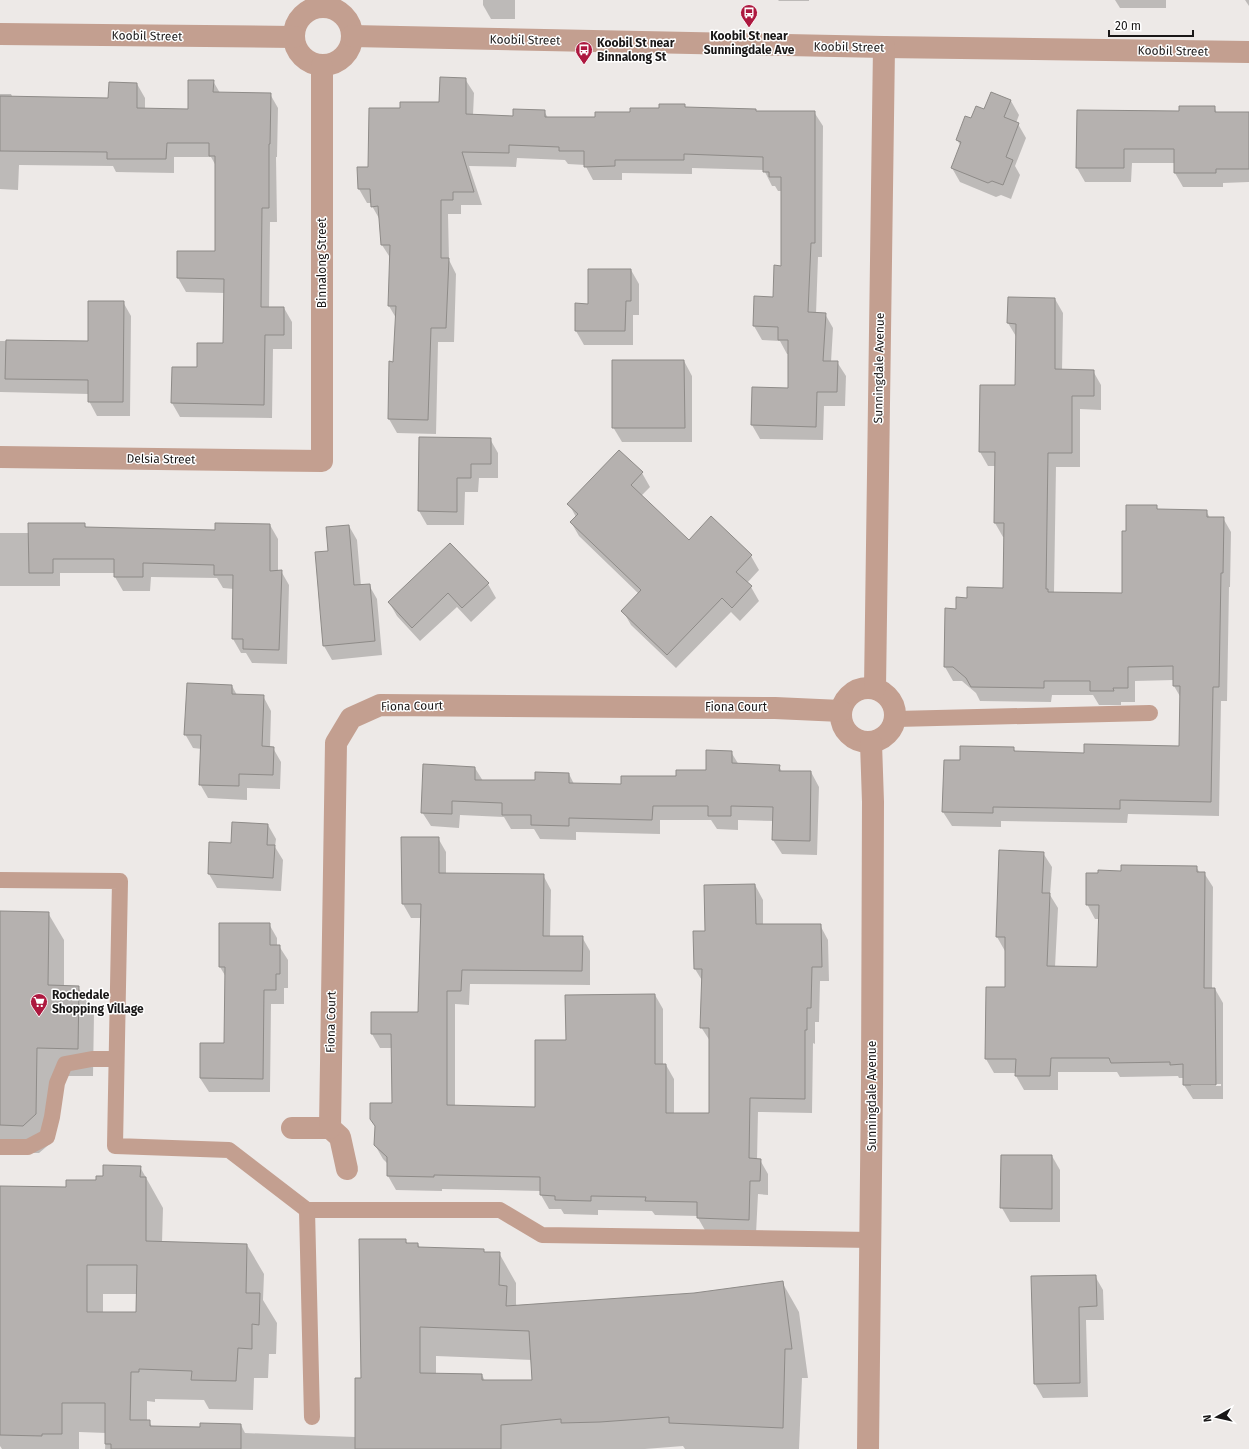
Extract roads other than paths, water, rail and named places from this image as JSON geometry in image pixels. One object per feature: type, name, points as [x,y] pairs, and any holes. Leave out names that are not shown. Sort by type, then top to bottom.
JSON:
[{"type":"street","points":[[323,3],[344,16],[350,25],[352,36],[350,48],[343,58],[334,64],[322,66],[311,64],[302,57],[296,48],[294,37],[295,28],[299,19],[323,3]]},
{"type":"street","name":"Koobil Street","points":[[0,34],[294,37]]},
{"type":"street","name":"Koobil Street","points":[[352,36],[884,47],[1249,52]]},
{"type":"street","name":"Sunningdale Avenue","points":[[874,688],[884,47]]},
{"type":"street","name":"Binnalong Street","points":[[322,66],[322,461]]},
{"type":"street","name":"Delsia Street","points":[[0,458],[322,461]]},
{"type":"street","points":[[862,688],[874,688],[884,692],[891,699],[895,709],[896,719],[893,728],[888,735],[871,743],[860,742],[850,736],[843,727],[840,716],[841,711],[843,703],[851,693],[862,688]]},
{"type":"street","name":"Fiona Court","points":[[330,1128],[336,743],[351,718],[380,705],[775,708],[841,711]]},
{"type":"street","name":"Sunningdale Avenue","points":[[868,1449],[871,1240],[873,802],[871,743]]},
{"type":"street","points":[[292,1128],[330,1128],[340,1137],[347,1169]]},
{"type":"lane","points":[[896,719],[1150,713]]},
{"type":"lane","points":[[0,880],[120,881],[115,1146],[229,1150],[307,1210],[500,1210],[542,1235],[871,1240]]},
{"type":"lane","points":[[0,1147],[28,1148],[47,1137],[57,1083],[65,1064],[92,1059],[116,1059]]},
{"type":"lane","points":[[307,1210],[312,1417]]},
{"type":"place","name":"Koobil St near Sunningdale Ave","points":[[749,28]]},
{"type":"place","name":"Koobil St near Binnalong St","points":[[584,65]]},
{"type":"place","name":"Rochedale Shopping Village","points":[[39,1017]]}]
